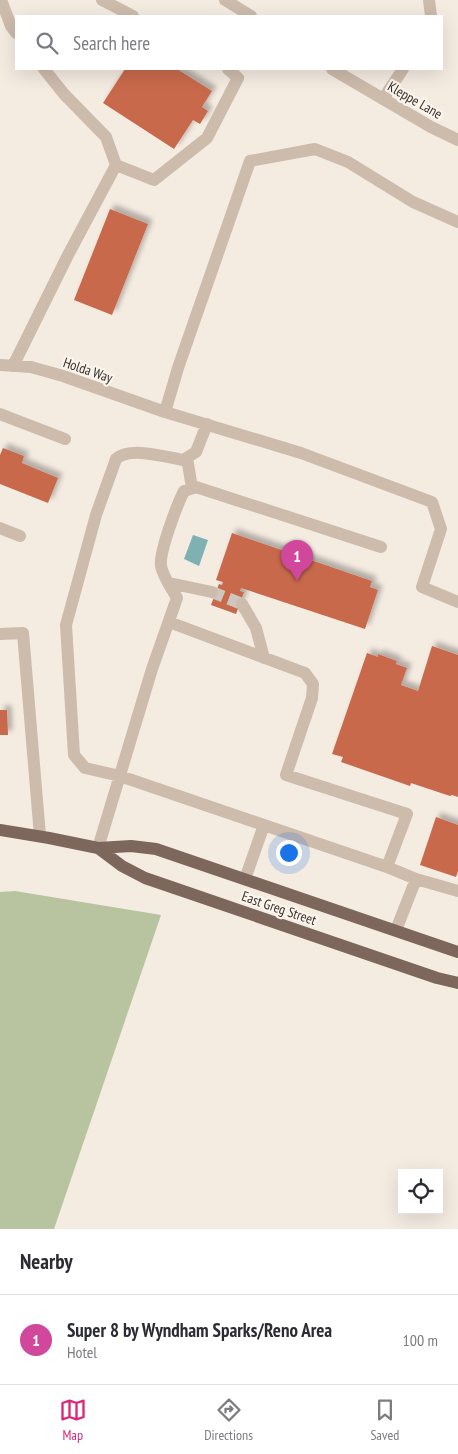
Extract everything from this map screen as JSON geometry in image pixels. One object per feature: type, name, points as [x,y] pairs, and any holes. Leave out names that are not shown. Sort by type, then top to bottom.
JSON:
[{"type":"main road","name":"East Greg Street","points":[[0,830],[98,848],[131,846],[156,849],[458,952]]},
{"type":"main road","name":"East Greg Street","points":[[98,848],[122,866],[145,878],[458,983]]},
{"type":"street","points":[[1,0],[15,32]]},
{"type":"street","points":[[102,0],[131,15]]},
{"type":"street","points":[[225,0],[248,15]]},
{"type":"street","points":[[430,0],[431,15]]},
{"type":"street","points":[[13,366],[68,255],[116,165],[106,136],[64,94],[45,70]]},
{"type":"street","points":[[116,165],[154,180],[207,138],[238,78],[229,70]]},
{"type":"street","name":"Kleppe Lane","points":[[334,70],[431,127],[458,140]]},
{"type":"street","points":[[383,99],[402,70]]},
{"type":"street","points":[[165,412],[178,368],[250,162],[315,149],[348,162],[413,202],[458,222]]},
{"type":"street","name":"Holda Way","points":[[0,365],[32,367],[63,376],[165,412],[301,453],[432,502],[441,529],[422,587],[458,602]]},
{"type":"street","points":[[0,414],[65,439]]},
{"type":"street","points":[[206,424],[196,452],[183,460],[128,452],[121,454],[116,459],[96,515],[66,626],[74,755],[85,768],[120,776],[387,867],[416,879],[458,891]]},
{"type":"street","points":[[187,458],[192,488]]},
{"type":"street","points":[[98,848],[152,669],[177,598],[161,567],[162,553],[184,491],[196,487],[381,547]]},
{"type":"street","points":[[0,528],[20,536]]},
{"type":"street","points":[[169,583],[212,592]]},
{"type":"street","points":[[242,604],[256,628],[264,658]]},
{"type":"street","points":[[169,622],[305,673],[313,684],[312,698],[286,775],[407,814],[387,867]]},
{"type":"street","points":[[0,634],[23,633],[40,836]]},
{"type":"street","points":[[245,879],[264,825]]},
{"type":"street","points":[[396,930],[416,879]]},
{"type":"green space","points":[[15,891],[161,915],[54,1229],[0,1229],[0,892]]},
{"type":"water","points":[[193,535],[208,540],[199,566],[184,559]]},
{"type":"building","points":[[124,70],[179,70],[212,91],[202,107],[208,111],[200,124],[193,120],[174,149],[103,103]]},
{"type":"building","points":[[110,209],[148,224],[112,315],[74,300]]},
{"type":"building","points":[[3,448],[24,456],[22,463],[58,478],[48,503],[0,484],[0,455]]},
{"type":"building","points":[[232,533],[372,581],[370,587],[378,590],[365,629],[241,588],[240,591],[244,592],[236,614],[211,605],[219,584],[222,585],[223,582],[216,580]]},
{"type":"building","points":[[432,646],[458,655],[458,797],[411,783],[410,786],[341,762],[343,757],[332,754],[367,653],[378,657],[378,654],[397,661],[396,664],[407,668],[401,685],[418,691]]},
{"type":"building","points":[[0,710],[7,710],[8,735],[0,735]]},
{"type":"building","points":[[436,817],[458,825],[458,871],[456,877],[420,865]]},
{"type":"tunnel","points":[[212,592],[242,604]]},
{"type":"place","name":"Super 8 by Wyndham Sparks/Reno Area","points":[[297,581]]}]
